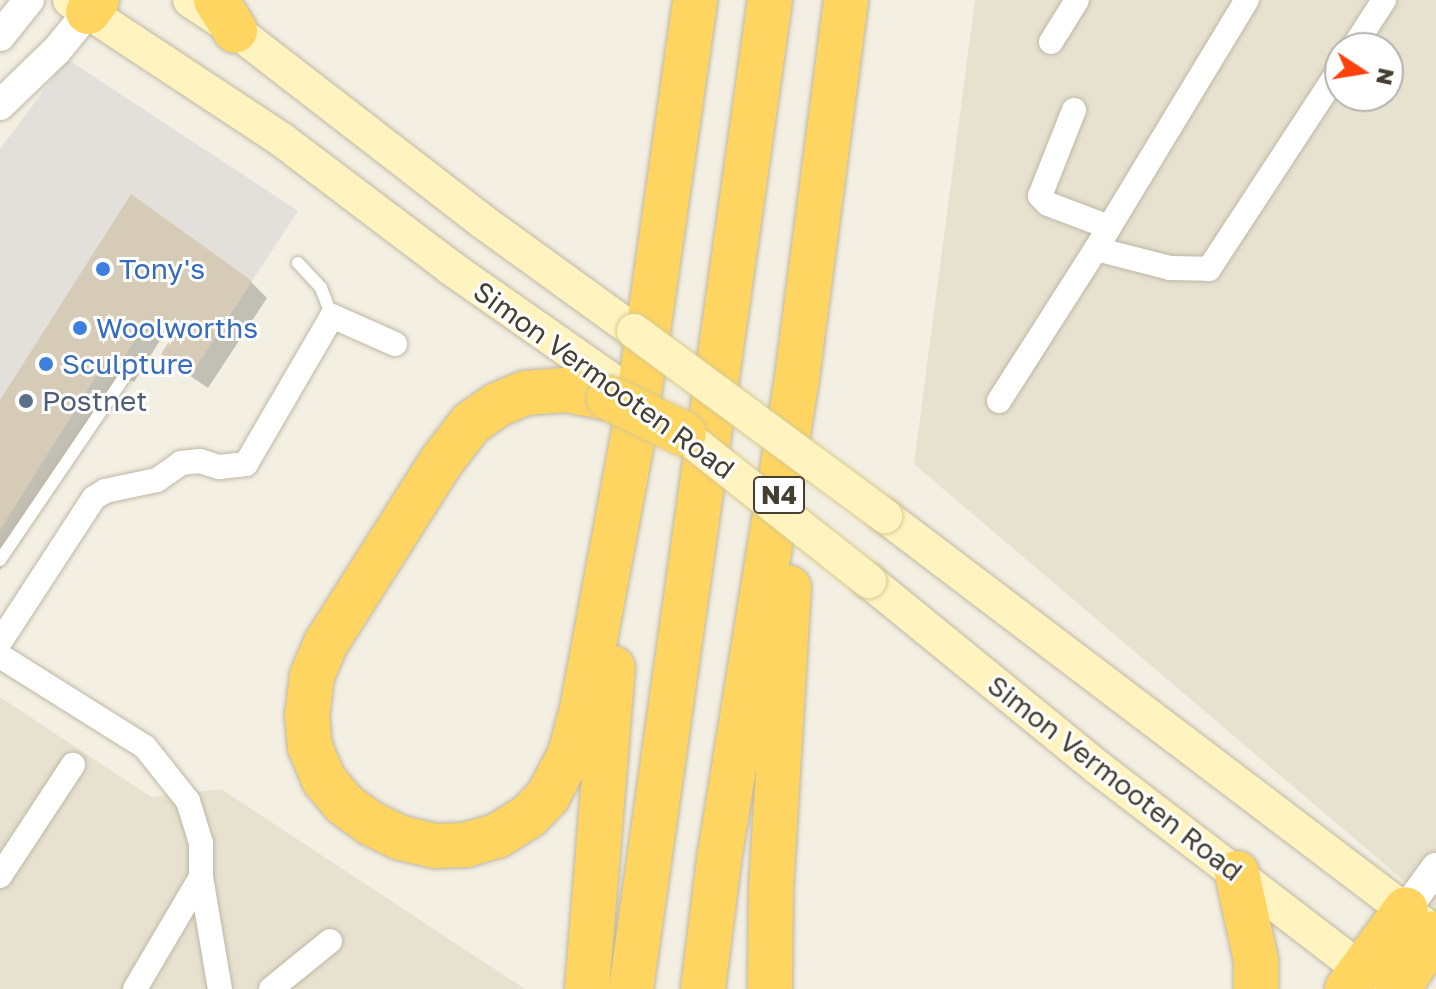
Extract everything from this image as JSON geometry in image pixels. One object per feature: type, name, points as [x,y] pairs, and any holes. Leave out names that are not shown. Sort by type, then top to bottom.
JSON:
[{"type":"highway","points":[[684,434],[616,394],[565,390],[525,393],[497,405],[471,423],[441,462],[338,622],[312,676],[307,714],[310,747],[324,780],[344,804],[401,838],[451,846],[497,836],[528,817],[548,796],[570,754],[582,709],[633,437],[695,0]]},
{"type":"highway","points":[[631,989],[770,0]]},
{"type":"highway","name":"N4","points":[[703,989],[719,860],[797,378],[846,0]]},
{"type":"highway","points":[[770,989],[771,889],[783,721],[797,378]]},
{"type":"highway","points":[[587,989],[633,437]]},
{"type":"highway","points":[[1237,873],[1256,960],[1256,989]]},
{"type":"highway","points":[[1373,984],[1428,927]]},
{"type":"main road","name":"Simon Vermooten Road","points":[[190,0],[226,15],[482,221],[885,516],[1428,927]]},
{"type":"main road","name":"Simon Vermooten Road","points":[[85,4],[282,140],[616,394]]},
{"type":"main road","name":"Simon Vermooten Road","points":[[684,434],[1097,767],[1237,873],[1373,984]]},
{"type":"street","points":[[0,36],[29,0]]},
{"type":"street","points":[[1051,42],[1077,0]]},
{"type":"street","points":[[999,401],[1096,249],[1247,0]]},
{"type":"street","points":[[1363,32],[1384,0]]},
{"type":"street","points":[[0,105],[57,50],[85,4]]},
{"type":"street","points":[[1096,249],[1170,268],[1209,269],[1324,93]]},
{"type":"street","points":[[1074,110],[1040,196],[1048,204],[1109,227]]},
{"type":"street","points":[[0,642],[94,498],[105,491],[157,480],[189,461],[219,467],[246,464],[332,316],[395,344]]},
{"type":"street","points":[[0,656],[145,747],[188,801],[201,843],[201,877],[220,989]]},
{"type":"street","points":[[0,876],[73,765]]},
{"type":"street","points":[[1428,927],[1436,868]]},
{"type":"street","points":[[135,989],[201,877]]},
{"type":"street","points":[[271,989],[330,941]]},
{"type":"lane","points":[[298,263],[321,288],[332,316]]},
{"type":"lane","points":[[0,560],[130,369]]},
{"type":"shaded area","points":[[975,0],[1436,0],[1436,908],[914,464]]},
{"type":"shaded area","points":[[67,59],[298,211],[252,281],[131,195],[0,400],[0,149]]},
{"type":"shaded area","points":[[0,697],[151,797],[221,789],[525,989],[0,989]]},
{"type":"building","points":[[131,194],[252,281],[192,374],[161,354],[174,334],[148,319],[118,367],[106,361],[0,530],[0,400]]},
{"type":"place","name":"Tony's","points":[[103,269]]},
{"type":"place","name":"Woolworths","points":[[80,328]]},
{"type":"place","name":"Sculpture","points":[[46,364]]},
{"type":"place","name":"Postnet","points":[[26,401]]}]
